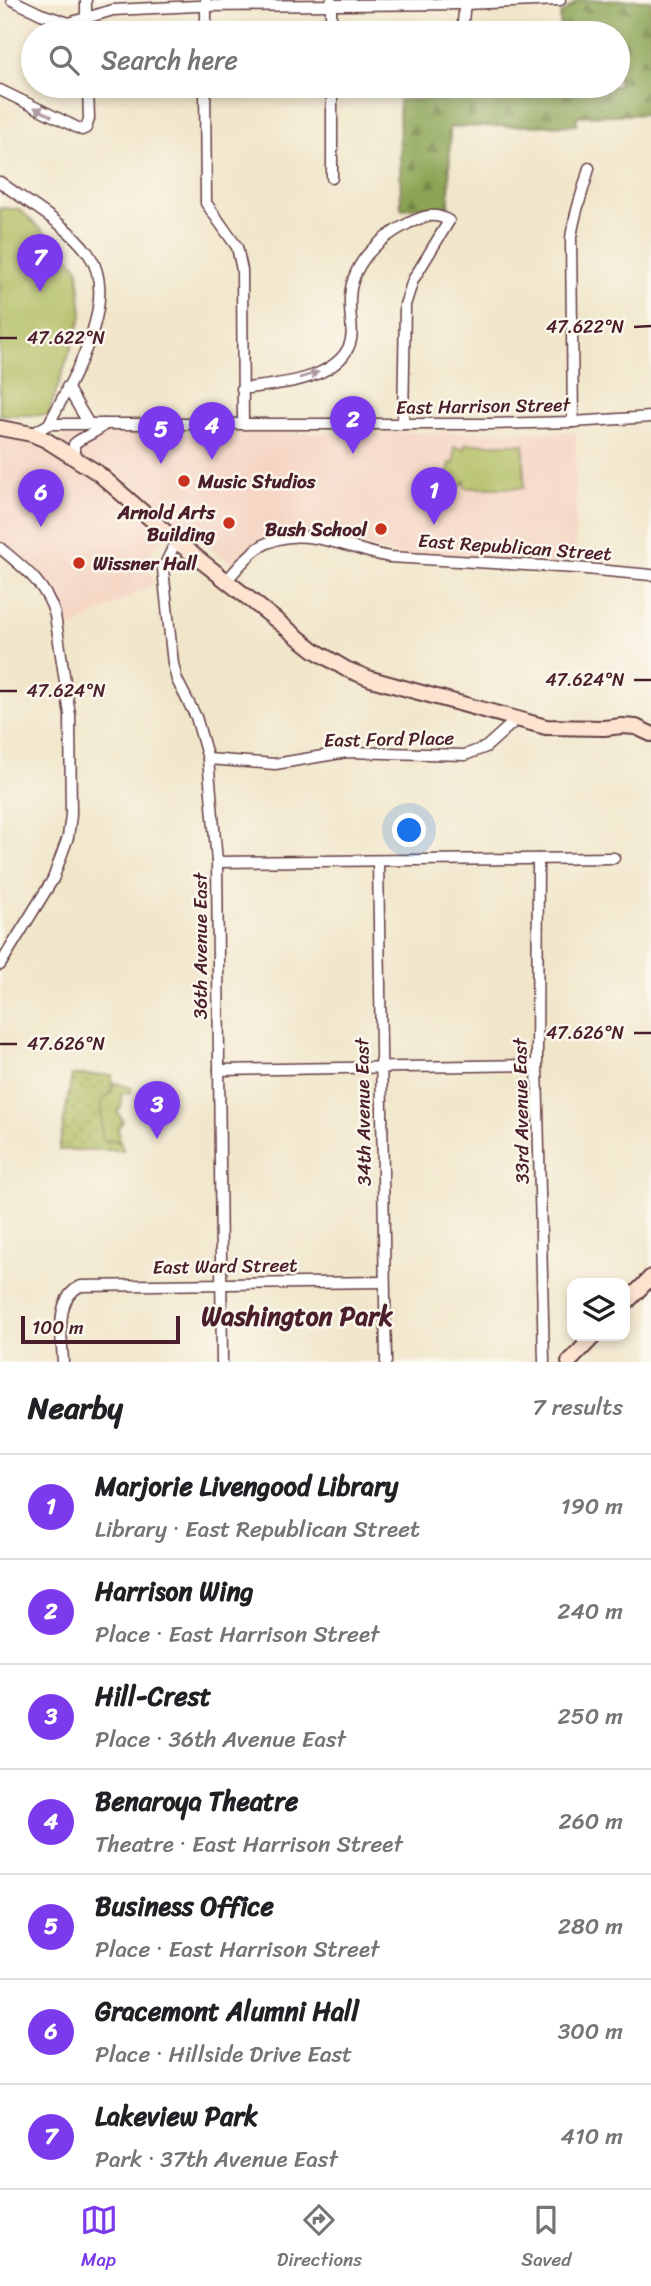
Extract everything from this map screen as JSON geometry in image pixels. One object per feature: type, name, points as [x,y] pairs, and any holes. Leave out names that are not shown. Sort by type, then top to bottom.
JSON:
[{"type":"main road","points":[[0,428],[32,434],[74,456],[314,650],[346,668],[372,679],[537,725],[564,729],[636,727],[651,734]]},
{"type":"main road","points":[[630,1299],[651,1277]]},
{"type":"main road","points":[[569,1362],[589,1341]]},
{"type":"street","points":[[12,0],[62,21]]},
{"type":"street","points":[[86,0],[86,18]]},
{"type":"street","points":[[76,21],[113,10],[206,3],[560,0]]},
{"type":"street","points":[[331,2],[331,21]]},
{"type":"street","points":[[463,21],[465,2]]},
{"type":"street","points":[[206,3],[206,21]]},
{"type":"street","points":[[0,90],[78,129],[86,128],[89,119],[88,98]]},
{"type":"street","points":[[205,98],[206,203],[237,247],[242,270],[243,424]]},
{"type":"street","points":[[332,98],[332,178]]},
{"type":"street","points":[[573,422],[570,238],[574,215],[583,195],[589,169]]},
{"type":"street","points":[[0,181],[80,244],[94,264],[99,292],[99,308],[88,343],[49,424],[32,434]]},
{"type":"street","points":[[242,389],[314,374],[341,358],[352,340],[349,298],[354,275],[374,245],[394,230],[427,215],[441,217],[449,221],[413,280],[405,305],[403,424]]},
{"type":"street","points":[[67,387],[89,424]]},
{"type":"street","name":"East Harrison Street","points":[[49,424],[403,424],[573,422],[651,417]]},
{"type":"street","points":[[74,456],[74,444],[105,424]]},
{"type":"street","name":"East Republican Street","points":[[227,580],[258,549],[274,541],[295,537],[333,540],[361,551],[390,557],[651,575]]},
{"type":"street","name":"36th Avenue East","points":[[176,541],[163,569],[173,664],[177,680],[196,716],[208,759],[217,862],[222,1362]]},
{"type":"street","points":[[0,548],[36,579],[52,603],[70,715],[71,815],[68,837],[53,879],[0,965]]},
{"type":"street","name":"East Ford Place","points":[[208,759],[275,764],[347,752],[465,755],[486,747],[517,719]]},
{"type":"street","points":[[217,862],[614,858]]},
{"type":"street","name":"33rd Avenue East","points":[[538,859],[537,1066],[544,1362]]},
{"type":"street","name":"34th Avenue East","points":[[378,861],[386,1362]]},
{"type":"street","points":[[219,1070],[537,1066]]},
{"type":"street","name":"East Ward Street","points":[[63,1362],[62,1318],[65,1301],[70,1292],[81,1286],[383,1282]]},
{"type":"shaded area","name":"Bush School","points":[[576,432],[575,568],[416,559],[333,540],[274,541],[239,567],[215,553],[177,521],[146,559],[154,584],[71,628],[40,577],[0,543],[0,435],[25,438],[56,450],[63,434]]},
{"type":"green space","points":[[579,0],[651,0],[651,114],[577,116],[577,125],[450,127],[449,206],[401,209],[399,100],[630,98],[630,21],[560,21],[560,15]]},
{"type":"green space","points":[[0,208],[19,209],[60,247],[78,268],[82,316],[48,415],[0,415]]},
{"type":"green space","points":[[465,444],[524,444],[524,488],[466,488],[465,481],[459,488],[448,488],[445,479],[450,463],[454,463],[454,447],[465,449]]},
{"type":"green space","points":[[72,1075],[112,1075],[112,1091],[101,1103],[102,1138],[104,1141],[121,1143],[123,1150],[59,1150]]},
{"type":"green space","points":[[115,1083],[132,1088],[131,1093],[121,1094],[122,1105],[117,1112],[123,1121],[118,1129],[121,1143],[116,1140],[103,1141],[101,1136],[101,1103]]},
{"type":"place","name":"Lakeview Park","points":[[40,292]]},
{"type":"place","name":"Harrison Wing","points":[[353,454]]},
{"type":"place","name":"Benaroya Theatre","points":[[212,460]]},
{"type":"place","name":"Business Office","points":[[161,464]]},
{"type":"place","name":"Music Studios","points":[[184,481]]},
{"type":"place","name":"Arnold Arts Building","points":[[229,523]]},
{"type":"place","name":"Marjorie Livengood Library","points":[[434,525]]},
{"type":"place","name":"Gracemont Alumni Hall","points":[[41,527]]},
{"type":"place","name":"Bush School","points":[[381,529]]},
{"type":"place","name":"Wissner Hall","points":[[79,563]]},
{"type":"place","name":"Hill-Crest","points":[[157,1139]]},
{"type":"district","name":"Washington Park","points":[[297,1316]]}]
